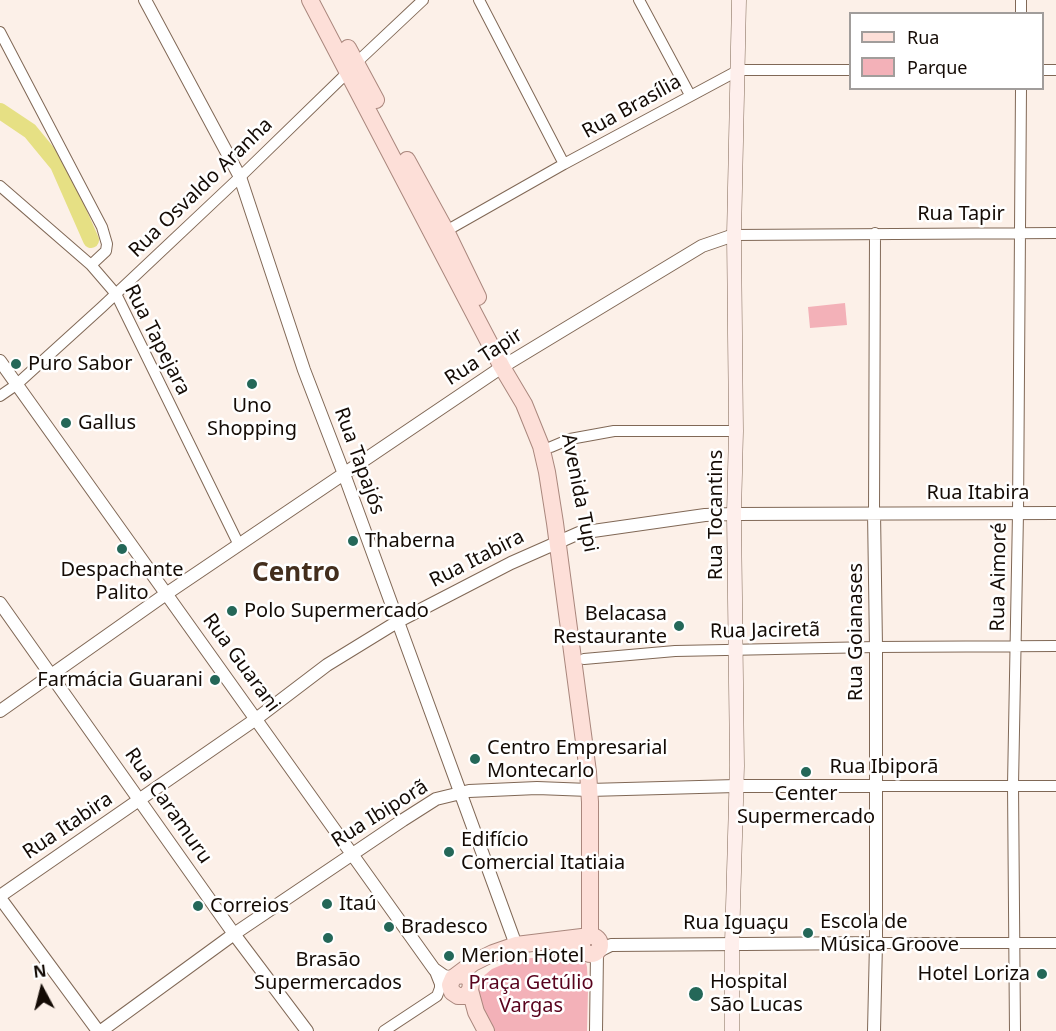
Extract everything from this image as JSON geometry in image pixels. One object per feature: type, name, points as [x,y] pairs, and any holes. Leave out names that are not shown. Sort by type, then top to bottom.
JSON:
[{"type":"main road","name":"Avenida Tupi","points":[[310,0],[352,67],[446,231],[507,364],[541,446],[563,539],[584,659],[594,790],[593,945]]},
{"type":"main road","name":"Avenida Tupi","points":[[322,0],[352,67],[507,364],[537,412],[551,447],[588,772],[594,790]]},
{"type":"main road","name":"Rua Tocantins","points":[[732,1031],[736,786],[734,235],[739,0]]},
{"type":"main road","name":"Rua Iguaçu","points":[[456,976],[473,963],[516,945],[593,945]]},
{"type":"main road","name":"Rua Iguaçu","points":[[465,991],[482,971],[509,955],[526,951],[578,949],[593,945]]},
{"type":"main road","points":[[456,976],[462,975],[470,980],[465,991],[477,1031]]},
{"type":"main road","points":[[465,991],[486,1031]]},
{"type":"street","name":"Rua Tapajós","points":[[145,0],[240,177],[304,370],[516,945]]},
{"type":"street","name":"Rua Osvaldo Aranha","points":[[0,396],[16,385],[116,294],[423,0]]},
{"type":"street","points":[[479,0],[564,164]]},
{"type":"street","points":[[639,0],[690,95]]},
{"type":"street","points":[[0,32],[102,227],[107,244],[106,252],[91,265]]},
{"type":"street","name":"Rua Brasília","points":[[446,231],[564,164],[739,70],[849,70]]},
{"type":"street","name":"Rua Aimoré","points":[[1015,1031],[1013,785],[1018,513],[1021,90]]},
{"type":"street","name":"Rua Tapejara","points":[[0,186],[91,265],[116,294],[239,545]]},
{"type":"street","name":"Rua Goianases","points":[[874,1031],[876,943],[875,233]]},
{"type":"street","name":"Rua Tapir","points":[[0,711],[166,594],[507,364],[702,246],[734,235],[1056,233]]},
{"type":"street","name":"Rua Guarani","points":[[0,362],[434,969]]},
{"type":"street","points":[[551,447],[570,439],[614,431],[736,431]]},
{"type":"street","name":"Rua Itabira","points":[[0,897],[256,719],[327,665],[397,622],[511,563],[579,533],[705,515],[874,512],[1056,513]]},
{"type":"street","name":"Rua Caramuru","points":[[0,603],[234,934],[307,1031]]},
{"type":"street","name":"Rua Jaciretã","points":[[584,659],[675,651],[1056,646]]},
{"type":"street","name":"Rua Ibiporã","points":[[100,1031],[234,934],[403,820],[436,799],[461,792],[537,788],[594,790],[736,786],[1056,786]]},
{"type":"street","points":[[0,897],[100,1031]]},
{"type":"street","name":"Rua Iguaçu","points":[[593,945],[1056,943]]},
{"type":"street","points":[[593,945],[596,1031]]},
{"type":"street","points":[[434,969],[444,976],[456,976]]},
{"type":"street","points":[[434,969],[440,984],[437,996]]},
{"type":"street","points":[[384,1031],[437,996],[465,991]]},
{"type":"green space","points":[[845,303],[847,325],[810,328],[808,307]]},
{"type":"green space","name":"Praça Getúlio Vargas","points":[[555,957],[586,963],[587,1031],[489,1031],[477,986],[480,979],[492,969],[511,961]]},
{"type":"waterway","points":[[0,111],[30,131],[58,165],[91,240]]},
{"type":"place","name":"Puro Sabor","points":[[16,364]]},
{"type":"place","name":"Uno Shopping","points":[[252,384]]},
{"type":"place","name":"Gallus","points":[[66,423]]},
{"type":"place","name":"Thaberna","points":[[353,541]]},
{"type":"place","name":"Despachante Palito","points":[[122,549]]},
{"type":"place","name":"Polo Supermercado","points":[[232,611]]},
{"type":"place","name":"Belacasa Restaurante","points":[[679,626]]},
{"type":"place","name":"Farmácia Guarani","points":[[215,680]]},
{"type":"place","name":"Centro Empresarial Montecarlo","points":[[475,759]]},
{"type":"place","name":"Center Supermercado","points":[[806,772]]},
{"type":"place","name":"Edifício Comercial Itatiaia","points":[[449,852]]},
{"type":"place","name":"Itaú","points":[[327,904]]},
{"type":"place","name":"Correios","points":[[198,906]]},
{"type":"place","name":"Bradesco","points":[[389,927]]},
{"type":"place","name":"Escola de Música Groove","points":[[808,933]]},
{"type":"place","name":"Brasão Supermercados","points":[[328,938]]},
{"type":"place","name":"Merion Hotel","points":[[449,956]]},
{"type":"place","name":"Hotel Loriza","points":[[1042,974]]},
{"type":"place","name":"Hospital São Lucas","points":[[696,994]]},
{"type":"district","name":"Centro","points":[[296,574]]}]
